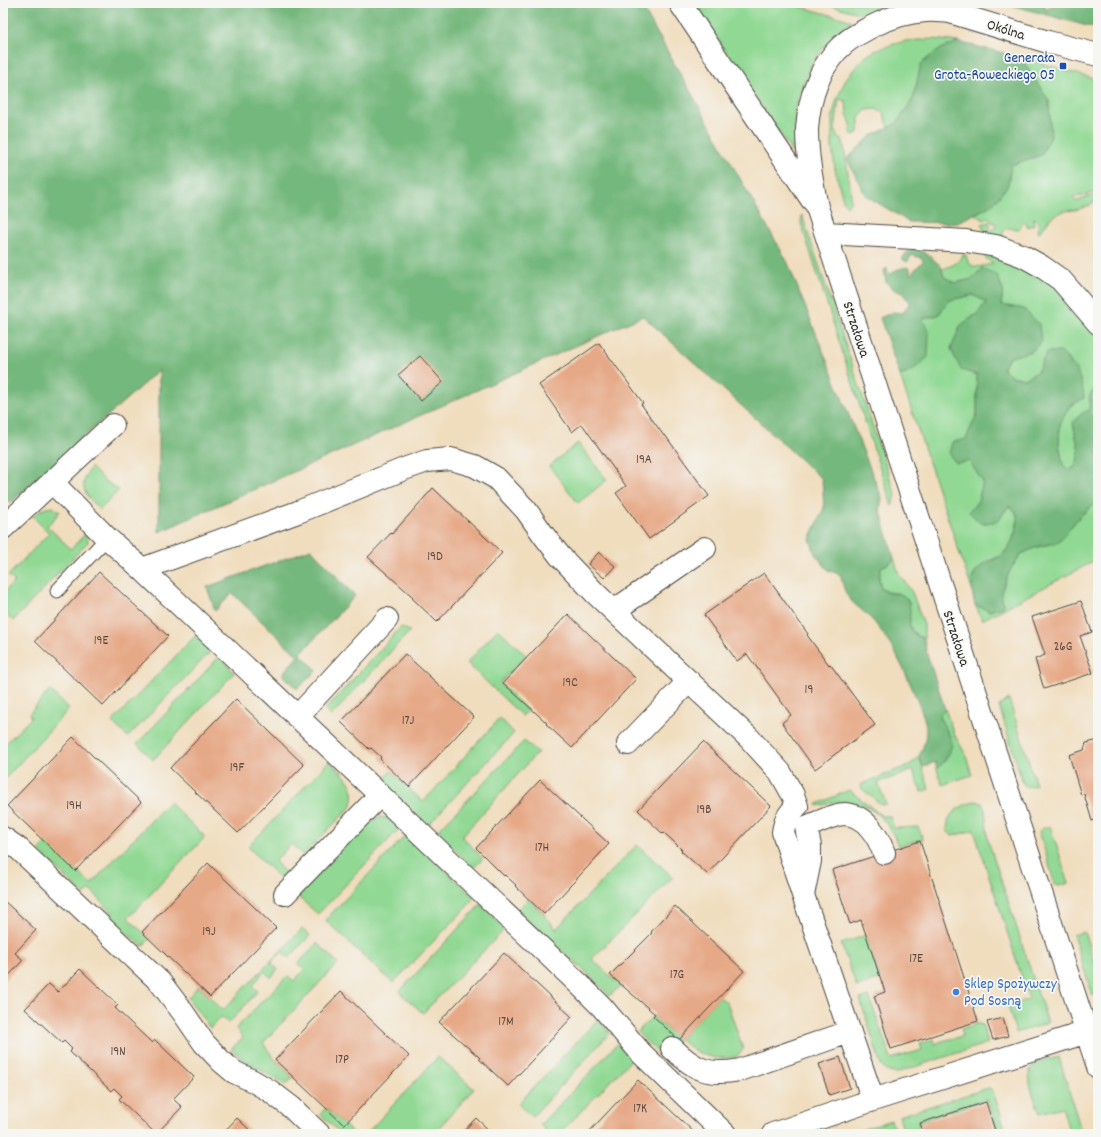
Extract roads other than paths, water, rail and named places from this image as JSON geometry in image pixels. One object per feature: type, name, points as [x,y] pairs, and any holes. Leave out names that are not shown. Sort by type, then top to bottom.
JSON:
[{"type":"street","points":[[680,3],[817,207]]},
{"type":"street","name":"Okólna","points":[[915,3],[953,12],[1048,42],[1098,55]]},
{"type":"street","points":[[817,207],[807,144],[809,113],[817,83],[832,57],[846,42],[855,36],[892,18],[909,13],[927,11],[953,12]]},
{"type":"street","name":"Strzałowa","points":[[817,207],[1098,1067]]},
{"type":"street","points":[[826,233],[966,241],[996,246],[1023,256],[1061,280],[1098,323]]},
{"type":"street","points":[[3,528],[113,425]]},
{"type":"street","points":[[142,569],[298,512],[427,461],[451,459],[474,466],[496,478],[526,510],[560,556],[596,594],[615,610],[749,738],[780,772],[793,795],[806,826],[810,846],[810,861],[803,895]]},
{"type":"street","points":[[52,482],[107,538],[142,569],[580,984],[602,1007],[641,1053],[725,1134]]},
{"type":"street","points":[[615,610],[705,548]]},
{"type":"street","points":[[297,717],[387,619]]},
{"type":"street","points":[[628,744],[689,681]]},
{"type":"street","points":[[285,894],[380,795]]},
{"type":"street","points":[[797,806],[789,813],[784,822],[783,832],[873,1100]]},
{"type":"street","points":[[806,826],[844,814],[855,816],[867,825],[874,833],[880,842],[884,853]]},
{"type":"street","points":[[3,838],[19,850],[160,982],[204,1043],[221,1061],[234,1072],[270,1090],[291,1107],[319,1134]]},
{"type":"street","points":[[672,1048],[687,1062],[703,1070],[731,1072],[849,1032]]},
{"type":"street","points":[[773,1134],[873,1100],[1087,1032]]},
{"type":"lane","points":[[57,591],[107,538]]},
{"type":"place","name":"Generała Grota-Roweckiego 05","points":[[1063,66]]},
{"type":"place","name":"Sklep Spożywczy Pod Sosną","points":[[956,992]]}]
